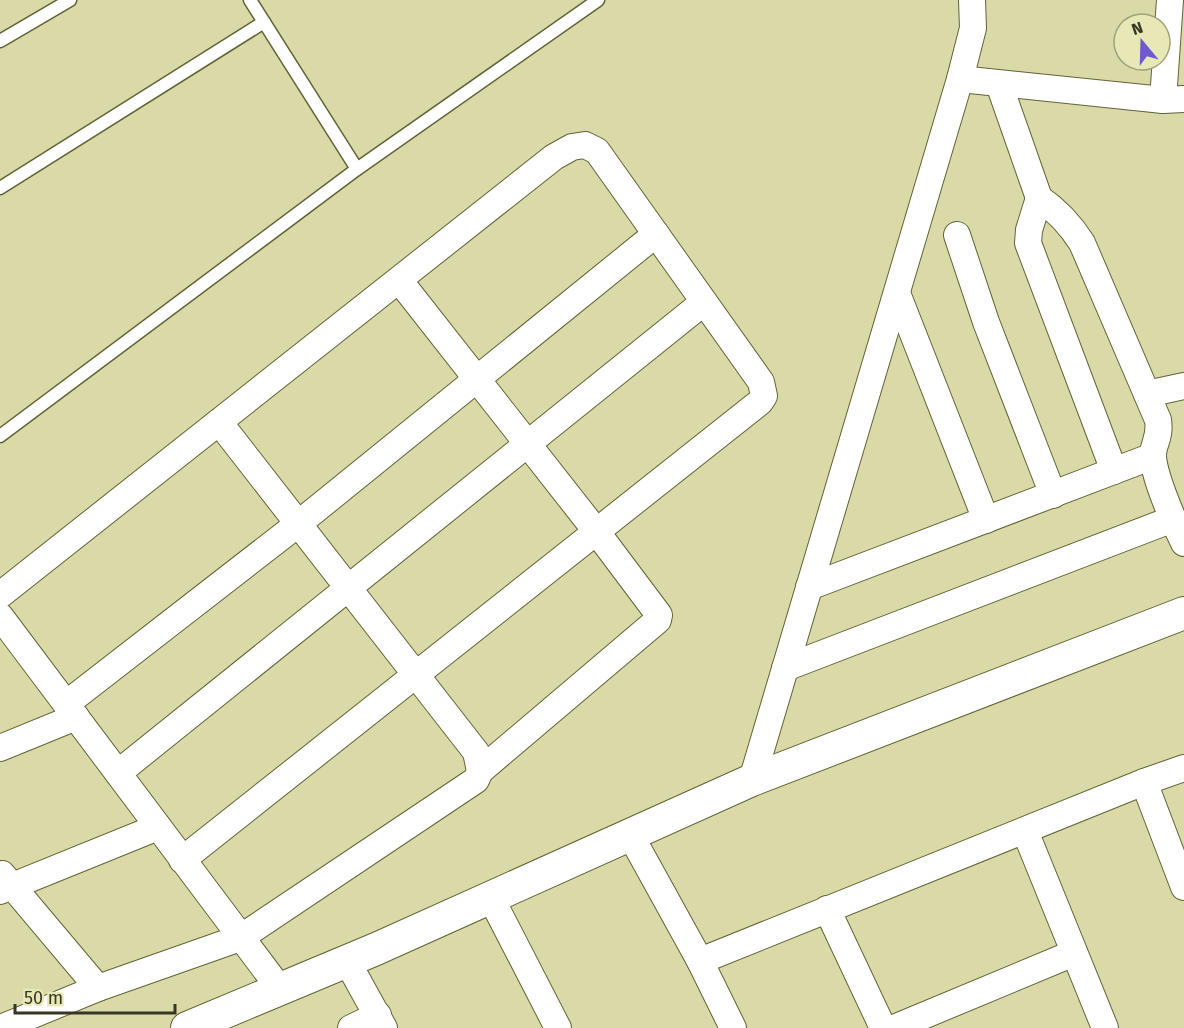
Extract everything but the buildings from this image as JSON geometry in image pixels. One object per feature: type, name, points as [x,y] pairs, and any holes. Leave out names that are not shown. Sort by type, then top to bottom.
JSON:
[{"type":"street","points":[[752,780],[960,79],[973,28],[972,0]]},
{"type":"street","points":[[960,79],[1173,100],[1170,0]]},
{"type":"street","points":[[999,84],[1039,198],[1071,224],[1082,243],[1158,420],[1160,432],[1153,456],[1176,512],[1184,543]]},
{"type":"street","points":[[0,596],[554,157],[572,147],[585,145],[597,151],[761,382],[764,396],[760,402],[182,860]]},
{"type":"street","points":[[1039,198],[1029,230],[1028,243],[1114,471]]},
{"type":"street","points":[[0,748],[71,711],[656,234]]},
{"type":"street","points":[[957,235],[986,322],[1053,495]]},
{"type":"street","points":[[1,1028],[98,988],[240,938],[476,780],[480,771],[658,620],[657,611],[399,280]]},
{"type":"street","points":[[897,293],[986,520]]},
{"type":"street","points":[[118,773],[704,302]]},
{"type":"street","points":[[1147,394],[1184,386]]},
{"type":"street","points":[[219,422],[477,752],[480,771]]},
{"type":"street","points":[[809,587],[1153,456]]},
{"type":"street","points":[[785,668],[1176,512]]},
{"type":"street","points":[[188,1028],[491,898],[752,780],[1184,613]]},
{"type":"street","points":[[0,616],[280,989]]},
{"type":"street","points":[[700,961],[1144,782],[1184,768]]},
{"type":"street","points":[[1144,782],[1184,887]]},
{"type":"street","points":[[98,988],[4,883],[158,827]]},
{"type":"street","points":[[1025,831],[1105,1028]]},
{"type":"street","points":[[631,836],[700,961],[733,1028]]},
{"type":"street","points":[[491,898],[558,1028]]},
{"type":"street","points":[[827,909],[883,1028]]},
{"type":"street","points":[[894,1028],[1074,953]]},
{"type":"street","points":[[347,961],[381,1021],[351,1028]]},
{"type":"lane","points":[[0,41],[70,0]]},
{"type":"lane","points":[[250,0],[357,169]]},
{"type":"lane","points":[[0,436],[357,169],[598,0]]},
{"type":"lane","points":[[0,188],[264,22]]}]
